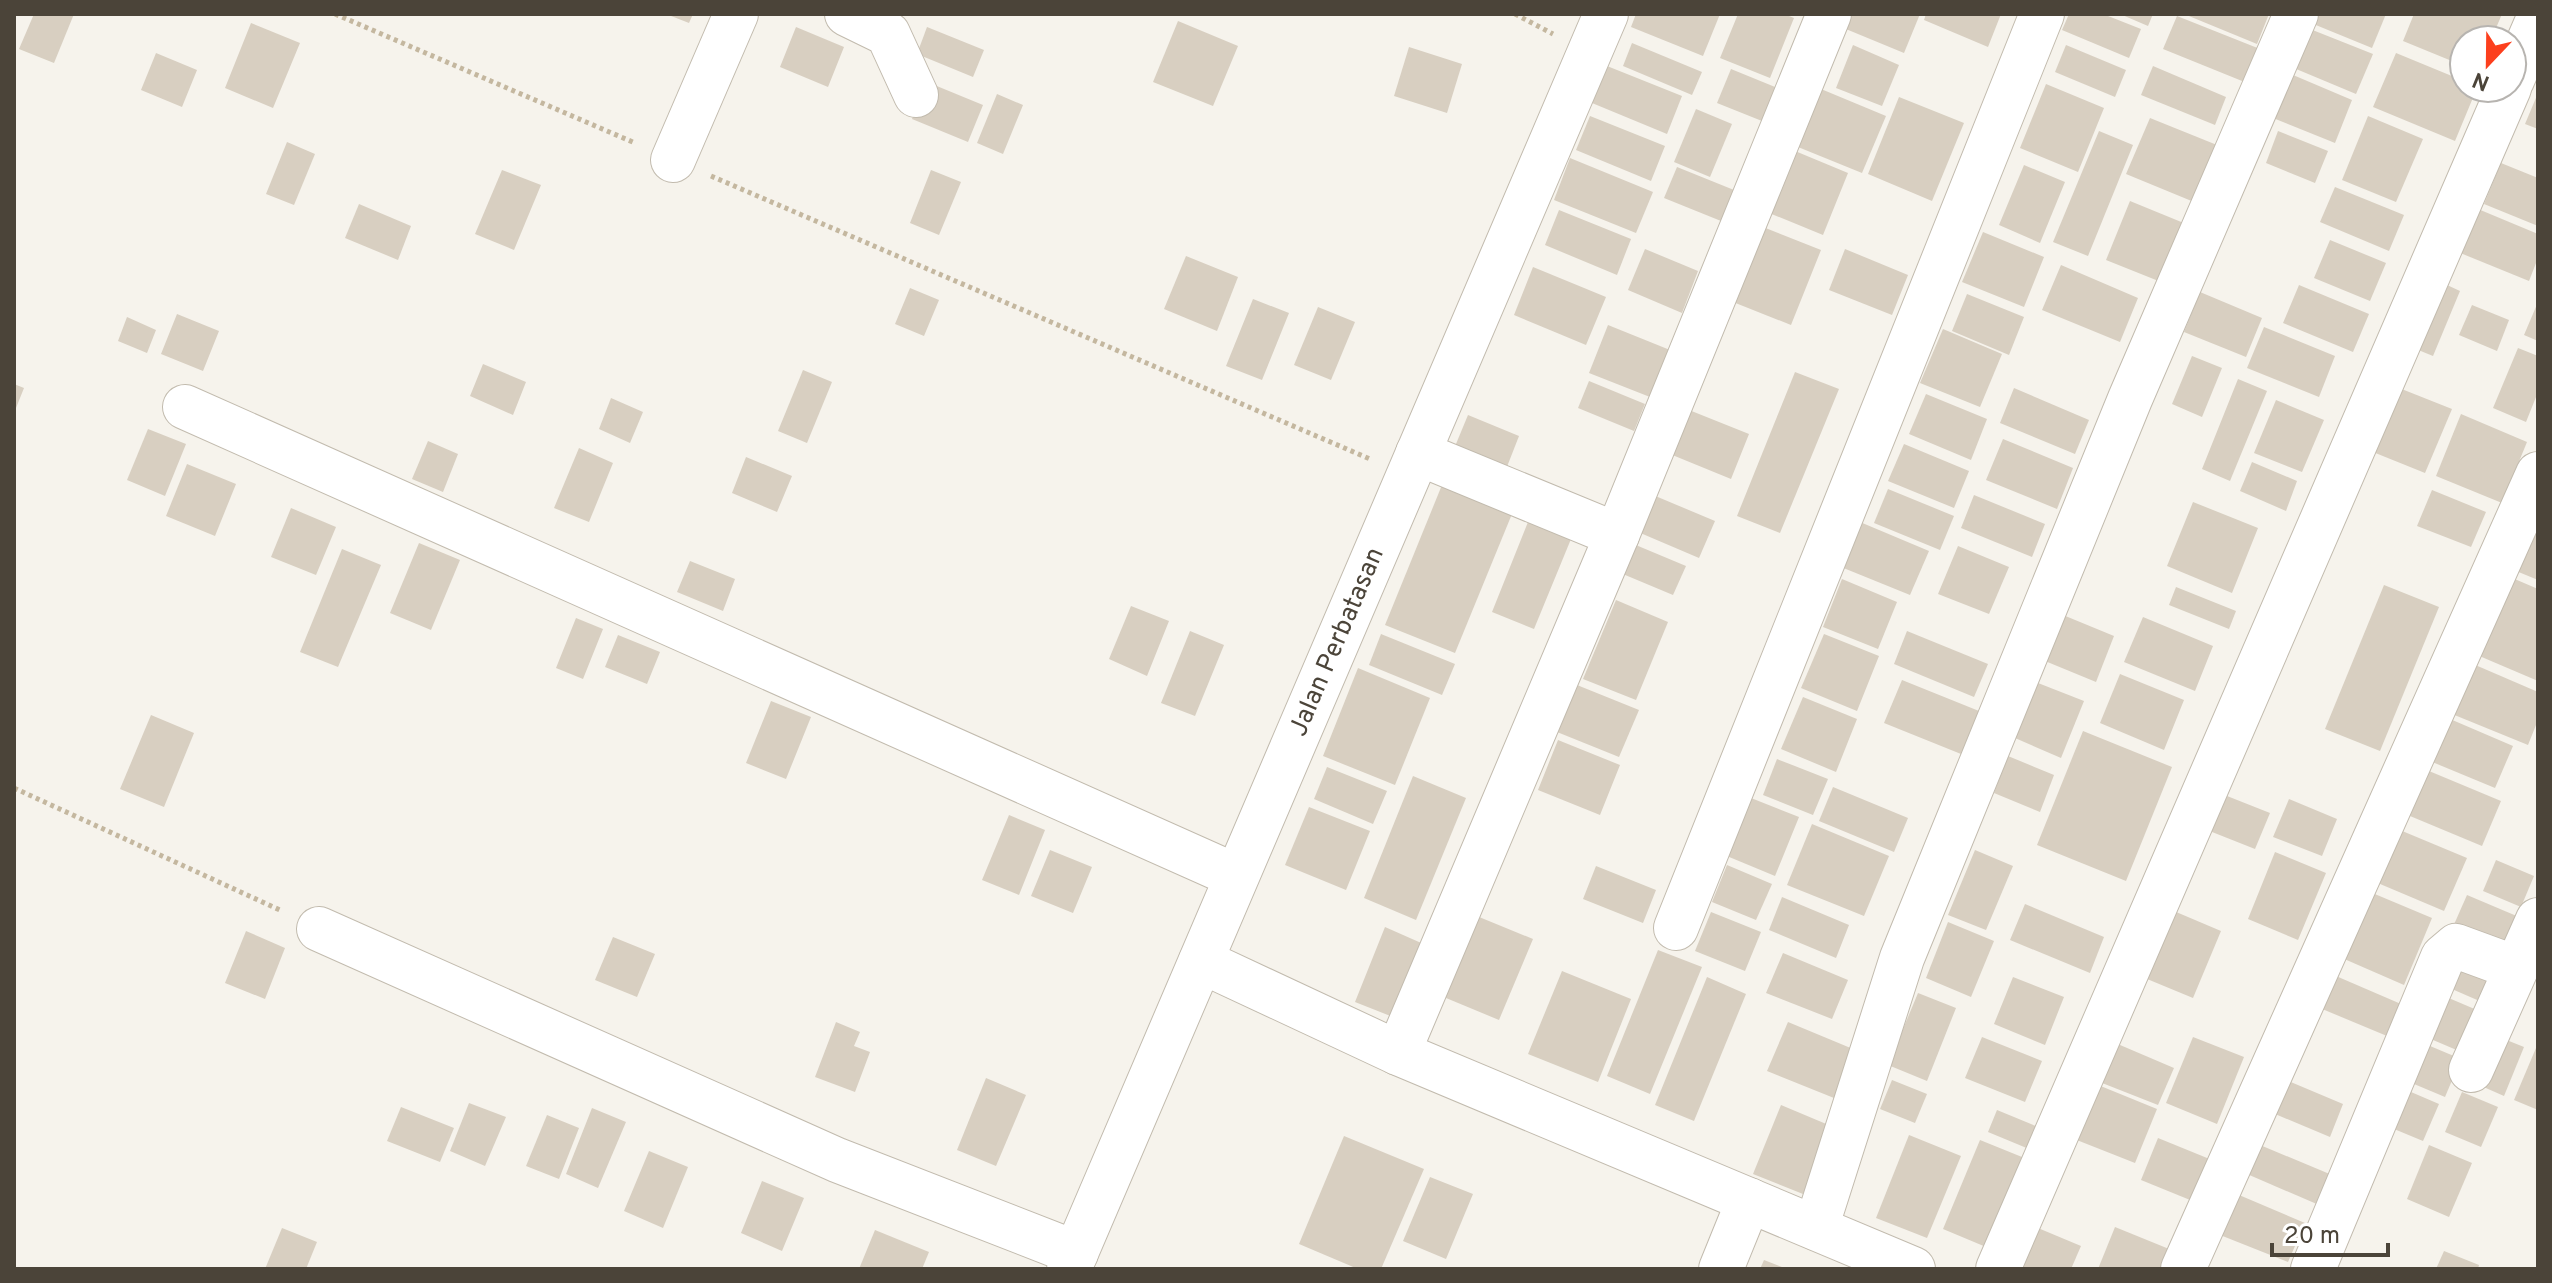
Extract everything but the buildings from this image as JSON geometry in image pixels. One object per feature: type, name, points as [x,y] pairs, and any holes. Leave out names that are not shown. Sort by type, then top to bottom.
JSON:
[{"type":"street","points":[[673,160],[736,14]]},
{"type":"street","points":[[847,14],[888,34],[916,95]]},
{"type":"street","name":"Jalan Perbatasan","points":[[1072,1261],[1606,14]]},
{"type":"street","points":[[1398,1053],[1617,535],[1829,14]]},
{"type":"street","points":[[1676,928],[2042,14]]},
{"type":"street","points":[[1816,1228],[1902,958],[2130,399],[2296,14]]},
{"type":"street","points":[[2528,43],[2538,20]]},
{"type":"street","points":[[1998,1269],[2502,104]]},
{"type":"street","points":[[185,407],[1236,876]]},
{"type":"street","points":[[1413,464],[1617,535]]},
{"type":"street","points":[[2183,1269],[2538,474]]},
{"type":"street","points":[[2471,1070],[2538,920]]},
{"type":"street","points":[[319,929],[1072,1261]]},
{"type":"street","points":[[2313,1269],[2443,957],[2456,946],[2516,968]]},
{"type":"street","points":[[1201,961],[1398,1053],[1913,1269]]},
{"type":"street","points":[[1721,1269],[1749,1200]]},
{"type":"path","points":[[335,14],[673,160],[1413,464]]},
{"type":"path","points":[[14,788],[319,929]]}]
